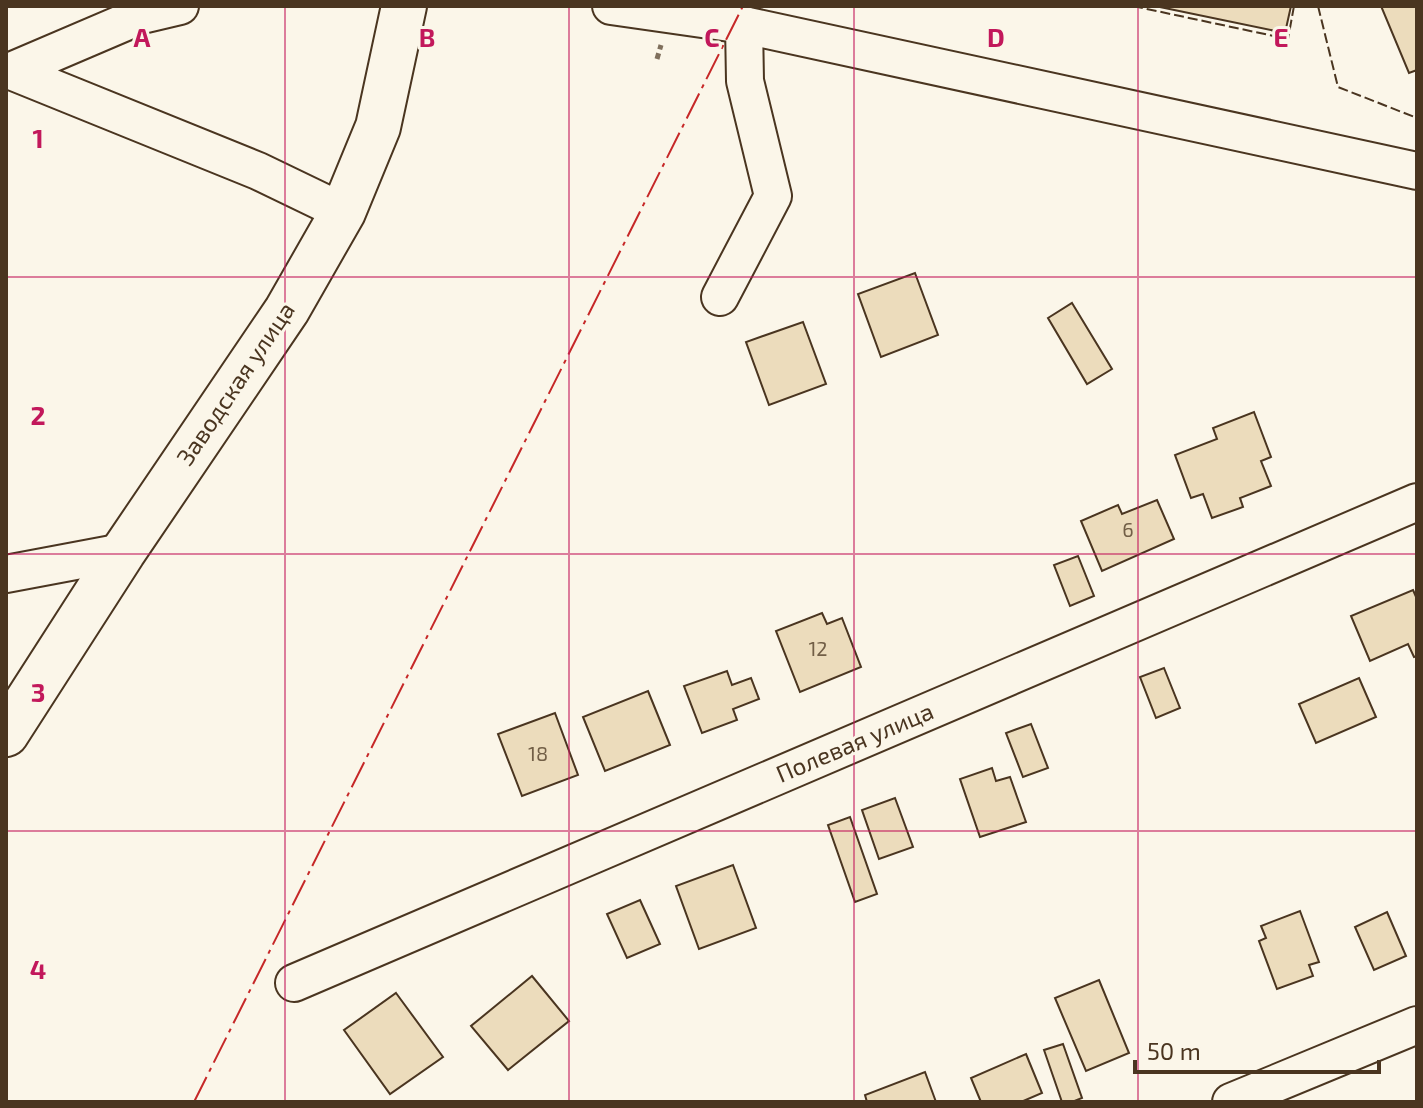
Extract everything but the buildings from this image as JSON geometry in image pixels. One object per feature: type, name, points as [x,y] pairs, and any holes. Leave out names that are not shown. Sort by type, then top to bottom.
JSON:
[{"type":"main road","name":"Заводская улица","points":[[6,734],[123,552],[287,310],[343,212],[378,127],[404,6]]},
{"type":"street","points":[[9,71],[142,15],[180,6]]},
{"type":"street","points":[[611,6],[744,25],[1417,171]]},
{"type":"street","points":[[720,297],[773,196],[745,81],[744,25]]},
{"type":"street","points":[[9,71],[258,171],[343,212]]},
{"type":"street","name":"Полевая улица","points":[[294,983],[1417,502]]},
{"type":"street","points":[[6,574],[123,552]]},
{"type":"street","points":[[1231,1102],[1417,1025]]},
{"type":"fence","points":[[1133,6],[1288,39],[1294,6]]},
{"type":"fence","points":[[1318,6],[1338,87],[1417,118]]},
{"type":"power","points":[[194,1102],[743,6]]}]
